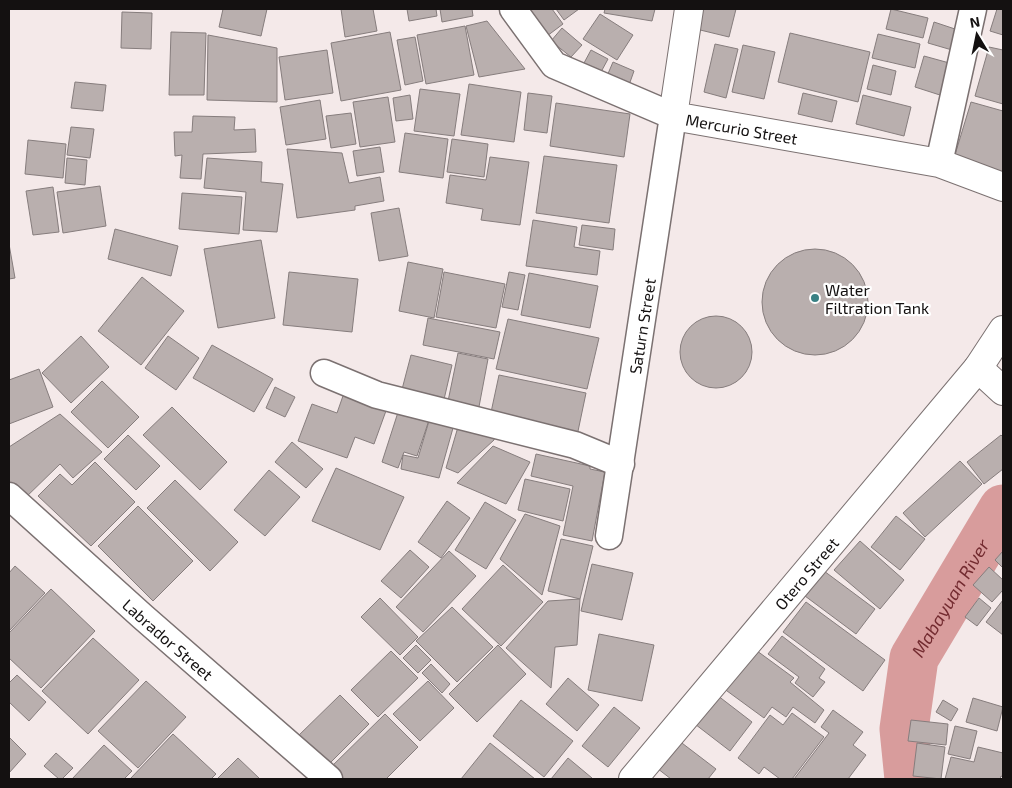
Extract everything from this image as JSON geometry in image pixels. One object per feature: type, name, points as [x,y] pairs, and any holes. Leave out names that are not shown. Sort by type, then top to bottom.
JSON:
[{"type":"main road","points":[[673,116],[689,9]]},
{"type":"main road","name":"Mercurio Street","points":[[673,116],[939,163],[1003,187]]},
{"type":"main road","name":"Otero Street","points":[[633,779],[978,368],[1003,330]]},
{"type":"main road","points":[[978,368],[1003,391]]},
{"type":"street","name":"Mercurio Street","points":[[513,9],[554,65],[673,116]]},
{"type":"street","points":[[939,163],[974,9]]},
{"type":"street","name":"Saturn Street","points":[[609,536],[673,116]]},
{"type":"street","points":[[324,373],[377,395],[575,445],[621,464]]},
{"type":"street","name":"Labrador Street","points":[[9,496],[164,636],[329,779]]},
{"type":"building","points":[[223,9],[267,9],[261,36],[219,27]]},
{"type":"building","points":[[341,9],[373,9],[377,31],[345,37]]},
{"type":"building","points":[[407,9],[436,9],[437,16],[409,21]]},
{"type":"building","points":[[440,9],[472,9],[473,16],[442,22]]},
{"type":"building","points":[[520,9],[552,9],[563,24],[543,39]]},
{"type":"building","points":[[556,9],[579,9],[564,20]]},
{"type":"building","points":[[605,9],[655,9],[652,21],[604,13]]},
{"type":"building","points":[[696,9],[736,9],[729,37],[692,28]]},
{"type":"building","points":[[891,9],[928,18],[923,38],[886,29]]},
{"type":"building","points":[[997,9],[1003,9],[1003,35],[990,31]]},
{"type":"building","points":[[122,12],[152,13],[151,49],[121,48]]},
{"type":"building","points":[[600,14],[633,35],[617,60],[583,39]]},
{"type":"building","points":[[487,21],[525,69],[479,77],[466,26]]},
{"type":"building","points":[[934,22],[958,30],[952,50],[928,43]]},
{"type":"building","points":[[465,26],[474,75],[426,84],[417,35]]},
{"type":"building","points":[[562,28],[582,45],[571,57],[551,41]]},
{"type":"building","points":[[171,32],[206,33],[204,95],[169,95]]},
{"type":"building","points":[[390,32],[401,90],[341,101],[331,43]]},
{"type":"building","points":[[790,33],[870,52],[858,102],[778,82]]},
{"type":"building","points":[[878,34],[920,44],[915,68],[872,58]]},
{"type":"building","points":[[208,35],[277,48],[277,102],[207,100]]},
{"type":"building","points":[[415,37],[423,81],[405,85],[397,40]]},
{"type":"building","points":[[715,44],[738,49],[726,98],[704,92]]},
{"type":"building","points":[[743,45],[775,52],[764,99],[732,92]]},
{"type":"building","points":[[989,47],[1003,50],[1003,104],[975,96]]},
{"type":"building","points":[[327,50],[333,93],[285,100],[279,57]]},
{"type":"building","points":[[591,50],[608,59],[601,72],[584,63]]},
{"type":"building","points":[[924,56],[953,64],[943,96],[915,87]]},
{"type":"building","points":[[613,62],[634,71],[629,85],[607,76]]},
{"type":"building","points":[[873,65],[896,71],[891,95],[867,89]]},
{"type":"building","points":[[75,82],[106,85],[103,111],[71,108]]},
{"type":"building","points":[[469,84],[521,92],[514,142],[461,135]]},
{"type":"building","points":[[420,89],[460,94],[454,136],[414,131]]},
{"type":"building","points":[[528,93],[552,96],[547,133],[524,130]]},
{"type":"building","points":[[803,93],[837,101],[832,122],[798,114]]},
{"type":"building","points":[[410,95],[413,119],[396,121],[393,98]]},
{"type":"building","points":[[863,95],[911,107],[904,136],[856,124]]},
{"type":"building","points":[[388,97],[395,142],[360,147],[353,102]]},
{"type":"building","points":[[320,100],[326,139],[286,145],[280,107]]},
{"type":"building","points":[[971,102],[1003,111],[1003,172],[954,158]]},
{"type":"building","points":[[556,103],[630,114],[624,157],[550,146]]},
{"type":"building","points":[[351,113],[356,144],[331,148],[326,116]]},
{"type":"building","points":[[193,116],[235,117],[234,130],[255,129],[256,152],[203,154],[201,179],[180,178],[182,155],[175,156],[174,132],[192,132]]},
{"type":"building","points":[[71,127],[94,129],[90,158],[67,155]]},
{"type":"building","points":[[405,133],[448,139],[443,178],[399,172]]},
{"type":"building","points":[[452,139],[488,144],[484,177],[447,172]]},
{"type":"building","points":[[28,140],[66,144],[63,178],[25,174]]},
{"type":"building","points":[[380,147],[384,172],[357,176],[353,151]]},
{"type":"building","points":[[287,149],[342,153],[349,183],[380,177],[384,201],[355,206],[355,210],[297,218]]},
{"type":"building","points":[[544,156],[617,165],[609,223],[536,213]]},
{"type":"building","points":[[490,157],[529,162],[520,225],[481,220],[483,209],[446,203],[450,175],[486,180]]},
{"type":"building","points":[[67,158],[87,160],[85,185],[65,183]]},
{"type":"building","points":[[207,158],[262,162],[261,182],[283,184],[277,232],[243,230],[246,192],[204,188]]},
{"type":"building","points":[[100,186],[106,226],[63,233],[57,192]]},
{"type":"building","points":[[53,187],[59,232],[33,235],[26,191]]},
{"type":"building","points":[[182,193],[242,197],[239,234],[179,229]]},
{"type":"building","points":[[399,208],[408,256],[379,261],[371,213]]},
{"type":"building","points":[[533,220],[577,227],[574,247],[600,251],[597,275],[526,266]]},
{"type":"building","points":[[582,225],[615,229],[613,250],[579,245]]},
{"type":"building","points":[[115,229],[178,246],[171,276],[108,259]]},
{"type":"building","points":[[261,240],[275,318],[218,328],[204,249]]},
{"type":"building","points":[[9,244],[15,278],[9,279]]},
{"type":"building","name":"Water Filtration Tank","points":[[815,249],[835,253],[853,264],[864,282],[868,302],[864,322],[853,340],[835,351],[815,355],[795,351],[777,340],[766,322],[762,302],[766,282],[777,264],[795,253]]},
{"type":"building","points":[[408,262],[443,269],[434,318],[399,311]]},
{"type":"building","points":[[289,272],[358,279],[352,332],[283,325]]},
{"type":"building","points":[[444,272],[505,284],[496,328],[436,317]]},
{"type":"building","points":[[509,272],[525,275],[518,310],[502,307]]},
{"type":"building","points":[[529,273],[598,286],[590,328],[521,315]]},
{"type":"building","points":[[142,277],[184,311],[141,365],[98,331]]},
{"type":"building","points":[[716,316],[736,322],[746,332],[752,352],[746,372],[736,382],[716,388],[696,382],[686,372],[680,352],[686,332],[696,322]]},
{"type":"building","points":[[428,318],[500,332],[494,359],[423,345]]},
{"type":"building","points":[[508,319],[599,338],[587,389],[496,369]]},
{"type":"building","points":[[81,336],[109,367],[71,403],[42,373]]},
{"type":"building","points":[[168,336],[199,358],[176,390],[145,368]]},
{"type":"building","points":[[212,345],[273,379],[254,412],[193,378]]},
{"type":"building","points":[[458,353],[488,359],[478,412],[447,406]]},
{"type":"building","points":[[411,355],[452,365],[442,408],[400,397]]},
{"type":"building","points":[[39,369],[53,407],[9,424],[9,380]]},
{"type":"building","points":[[499,375],[586,393],[577,436],[490,417]]},
{"type":"building","points":[[102,381],[139,417],[108,448],[71,412]]},
{"type":"building","points":[[275,387],[295,397],[285,417],[266,408]]},
{"type":"building","points":[[344,393],[387,408],[374,444],[355,437],[347,458],[298,441],[312,404],[337,413]]},
{"type":"building","points":[[400,406],[430,417],[417,456],[404,452],[398,468],[382,462]]},
{"type":"building","points":[[172,407],[227,462],[200,490],[143,435]]},
{"type":"building","points":[[60,414],[102,452],[73,478],[60,464],[21,502],[9,491],[9,447]]},
{"type":"building","points":[[460,420],[496,428],[494,440],[458,473],[446,468]]},
{"type":"building","points":[[429,421],[453,428],[439,478],[401,469],[403,455],[418,458]]},
{"type":"building","points":[[128,435],[160,466],[136,490],[104,459]]},
{"type":"building","points":[[1001,435],[1003,437],[1003,469],[984,484],[967,462]]},
{"type":"building","points":[[292,442],[323,469],[306,488],[275,462]]},
{"type":"building","points":[[493,446],[530,462],[506,504],[457,483]]},
{"type":"building","points":[[536,454],[590,466],[590,469],[605,472],[592,541],[563,535],[573,486],[531,476]]},
{"type":"building","points":[[960,461],[982,484],[925,537],[903,513]]},
{"type":"building","points":[[95,462],[135,502],[91,546],[38,496],[60,474],[72,485]]},
{"type":"building","points":[[336,468],[404,497],[380,550],[312,521]]},
{"type":"building","points":[[269,470],[300,497],[265,536],[234,510]]},
{"type":"building","points":[[525,479],[570,489],[563,521],[518,510]]},
{"type":"building","points":[[175,480],[238,542],[210,571],[147,508]]},
{"type":"building","points":[[447,501],[470,518],[441,558],[418,542]]},
{"type":"building","points":[[485,502],[516,520],[486,569],[455,550]]},
{"type":"building","points":[[138,506],[193,561],[153,601],[98,546]]},
{"type":"building","points":[[525,514],[560,526],[542,595],[500,559]]},
{"type":"building","points":[[896,516],[925,539],[900,570],[871,547]]},
{"type":"building","points":[[561,539],[593,546],[580,599],[548,591]]},
{"type":"building","points":[[860,541],[904,580],[880,609],[834,570]]},
{"type":"building","points":[[410,550],[429,567],[401,598],[381,581]]},
{"type":"building","points":[[449,551],[476,576],[423,632],[396,607]]},
{"type":"building","points":[[1003,551],[1003,568],[995,560]]},
{"type":"building","points":[[592,564],[633,573],[622,620],[581,611]]},
{"type":"building","points":[[503,565],[543,602],[501,646],[462,609]]},
{"type":"building","points":[[15,566],[45,593],[9,631],[9,573]]},
{"type":"building","points":[[989,567],[1003,580],[1003,590],[992,602],[973,585]]},
{"type":"building","points":[[824,571],[875,609],[856,634],[805,596]]},
{"type":"building","points":[[51,589],[95,631],[41,688],[9,658],[9,633]]},
{"type":"building","points":[[380,598],[418,637],[400,655],[361,617]]},
{"type":"building","points":[[979,598],[991,608],[977,626],[965,617]]},
{"type":"building","points":[[580,599],[577,645],[555,647],[551,688],[506,648],[548,601]]},
{"type":"building","points":[[1003,600],[1003,635],[986,622]]},
{"type":"building","points":[[806,602],[885,660],[863,691],[783,632]]},
{"type":"building","points":[[452,607],[493,647],[457,682],[416,641]]},
{"type":"building","points":[[599,634],[654,645],[642,701],[588,690]]},
{"type":"building","points":[[782,636],[825,669],[819,678],[825,682],[813,697],[795,683],[799,677],[768,654]]},
{"type":"building","points":[[93,638],[139,680],[88,734],[42,691]]},
{"type":"building","points":[[416,645],[431,660],[418,673],[403,658]]},
{"type":"building","points":[[498,645],[526,674],[477,722],[449,694]]},
{"type":"building","points":[[753,648],[794,678],[790,682],[824,710],[815,723],[793,707],[786,717],[772,707],[764,718],[723,688]]},
{"type":"building","points":[[391,651],[418,678],[378,717],[351,690]]},
{"type":"building","points":[[431,664],[450,684],[442,693],[422,673]]},
{"type":"building","points":[[17,675],[46,702],[29,721],[9,702],[9,683]]},
{"type":"building","points":[[568,678],[599,705],[577,731],[546,704]]},
{"type":"building","points":[[146,681],[186,717],[138,768],[98,731]]},
{"type":"building","points":[[428,681],[454,708],[420,741],[393,714]]},
{"type":"building","points":[[713,692],[752,722],[730,751],[691,721]]},
{"type":"building","points":[[340,695],[369,724],[326,767],[296,738]]},
{"type":"building","points":[[973,698],[1003,707],[997,731],[966,722]]},
{"type":"building","points":[[521,700],[573,741],[544,777],[493,736]]},
{"type":"building","points":[[943,700],[958,709],[951,721],[936,712]]},
{"type":"building","points":[[614,707],[640,728],[608,767],[582,746]]},
{"type":"building","points":[[833,710],[863,732],[853,745],[866,755],[848,779],[794,779],[829,733],[821,727]]},
{"type":"building","points":[[792,713],[824,737],[792,779],[780,779],[764,767],[759,774],[738,758],[770,715],[783,725]]},
{"type":"building","points":[[385,714],[418,747],[386,779],[337,779],[328,770]]},
{"type":"building","points":[[911,720],[948,724],[946,745],[908,741]]},
{"type":"building","points":[[955,726],[977,731],[970,759],[948,754]]},
{"type":"building","points":[[173,734],[216,774],[211,779],[130,779]]},
{"type":"building","points":[[9,737],[26,754],[9,773]]},
{"type":"building","points":[[674,737],[716,769],[708,779],[671,779],[653,765]]},
{"type":"building","points":[[490,743],[535,779],[461,779]]},
{"type":"building","points":[[917,743],[945,747],[941,779],[913,776]]},
{"type":"building","points":[[104,745],[132,771],[124,779],[72,779]]},
{"type":"building","points":[[978,747],[1003,753],[1003,777],[1001,776],[1000,779],[945,779],[951,757],[974,762]]},
{"type":"building","points":[[56,753],[73,768],[62,779],[59,779],[44,766]]},
{"type":"building","points":[[238,758],[260,779],[217,779]]},
{"type":"building","points":[[568,758],[592,778],[551,779]]},
{"type":"waterway","name":"Mabayuan River","points":[[909,779],[904,729],[914,658],[1003,509]]},
{"type":"place","name":"Water Filtration Tank","points":[[815,298]]}]
